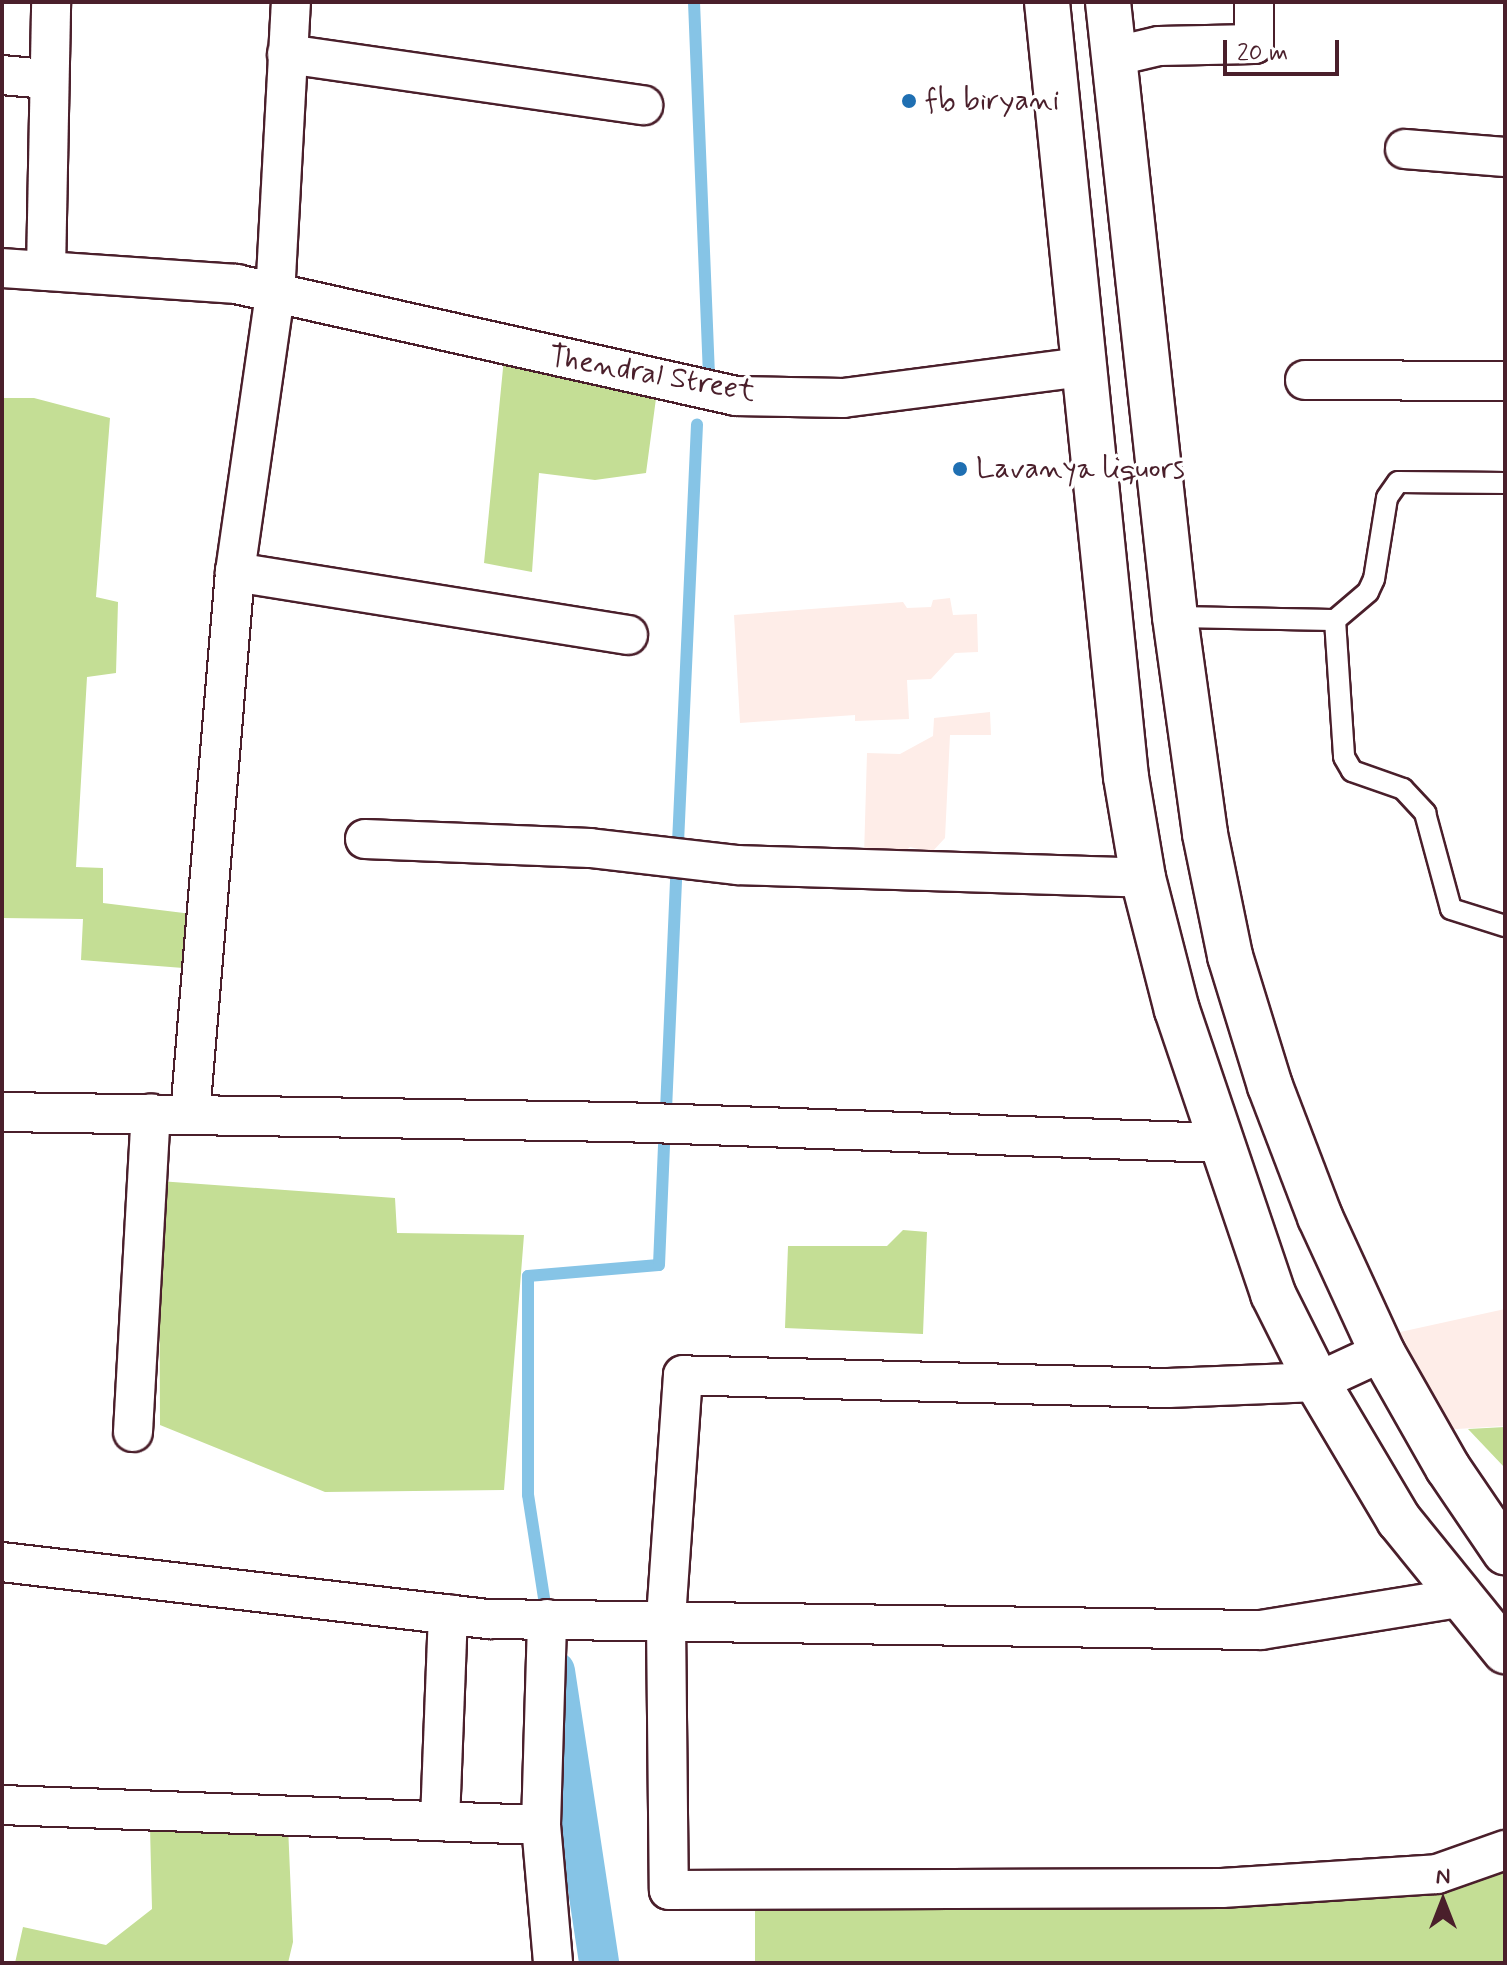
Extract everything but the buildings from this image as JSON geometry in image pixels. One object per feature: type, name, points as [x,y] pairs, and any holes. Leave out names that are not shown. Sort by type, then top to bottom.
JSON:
[{"type":"highway","points":[[1047,2],[1112,667],[1143,878],[1218,1143],[1273,1294],[1317,1382],[1399,1520],[1459,1598],[1505,1651]]},
{"type":"highway","points":[[1108,2],[1175,617],[1205,834],[1230,956],[1270,1086],[1320,1217],[1382,1352],[1448,1468],[1505,1552]]},
{"type":"street","points":[[46,271],[46,79],[51,2]]},
{"type":"street","points":[[190,1115],[235,572],[275,296],[291,2]]},
{"type":"street","points":[[1112,57],[1159,46],[1254,44],[1254,2]]},
{"type":"street","points":[[287,54],[643,105]]},
{"type":"street","points":[[2,75],[46,79]]},
{"type":"street","points":[[1405,149],[1505,157]]},
{"type":"street","name":"Thendral Street","points":[[2,268],[236,284],[275,296],[736,396],[843,398],[1081,367]]},
{"type":"street","points":[[1305,380],[1505,381]]},
{"type":"street","points":[[235,572],[628,635]]},
{"type":"street","points":[[365,839],[590,848],[738,865],[1143,878]]},
{"type":"street","points":[[2,1112],[621,1122],[1218,1143]]},
{"type":"street","points":[[133,1432],[151,1114]]},
{"type":"street","points":[[1382,1352],[1317,1382],[1168,1388],[683,1375],[666,1621],[669,1890],[1222,1888],[1437,1874],[1505,1850]]},
{"type":"street","points":[[2,1562],[448,1614],[547,1619],[1261,1630],[1459,1598]]},
{"type":"street","points":[[440,1821],[448,1614]]},
{"type":"street","points":[[547,1619],[541,1825],[553,1963]]},
{"type":"street","points":[[2,1805],[541,1825]]},
{"type":"lane","points":[[1175,617],[1335,620],[1368,592],[1374,579],[1387,498],[1398,482],[1505,483]]},
{"type":"lane","points":[[1335,620],[1344,757],[1352,771],[1403,789],[1425,813],[1451,909],[1505,926]]},
{"type":"shaded area","points":[[950,598],[953,615],[977,614],[978,652],[955,653],[931,679],[907,680],[909,719],[855,721],[855,715],[740,723],[734,615],[903,602],[907,608],[931,607],[933,600]]},
{"type":"shaded area","points":[[990,712],[991,735],[950,735],[945,838],[932,852],[910,847],[898,856],[864,856],[867,753],[900,754],[933,736],[934,718]]},
{"type":"shaded area","points":[[1505,1309],[1505,1426],[1441,1430],[1391,1334]]},
{"type":"green space","points":[[504,358],[657,391],[646,473],[595,480],[539,473],[532,572],[484,563]]},
{"type":"green space","points":[[2,398],[34,398],[110,418],[96,597],[118,602],[116,673],[87,677],[76,867],[103,868],[103,903],[200,915],[196,969],[81,960],[83,919],[2,918]]},
{"type":"green space","points":[[159,1181],[395,1198],[397,1233],[524,1235],[504,1490],[325,1492],[160,1425]]},
{"type":"green space","points":[[903,1230],[927,1232],[923,1334],[785,1328],[788,1246],[887,1246]]},
{"type":"green space","points":[[1505,1427],[1505,1468],[1468,1429]]},
{"type":"green space","points":[[288,1826],[293,1942],[288,1963],[15,1963],[23,1927],[106,1945],[152,1909],[150,1827]]},
{"type":"green space","points":[[1505,1869],[1505,1963],[755,1963],[755,1910],[1224,1908],[1449,1890]]},
{"type":"waterway","points":[[694,2],[709,373]]},
{"type":"waterway","points":[[678,843],[697,424]]},
{"type":"waterway","points":[[666,1110],[676,877]]},
{"type":"waterway","points":[[544,1598],[528,1495],[528,1276],[659,1265],[664,1145]]},
{"type":"waterway","points":[[555,1671],[599,1963]]},
{"type":"place","name":"fb biryani","points":[[909,101]]},
{"type":"place","name":"Lavanya liquors","points":[[960,469]]}]
